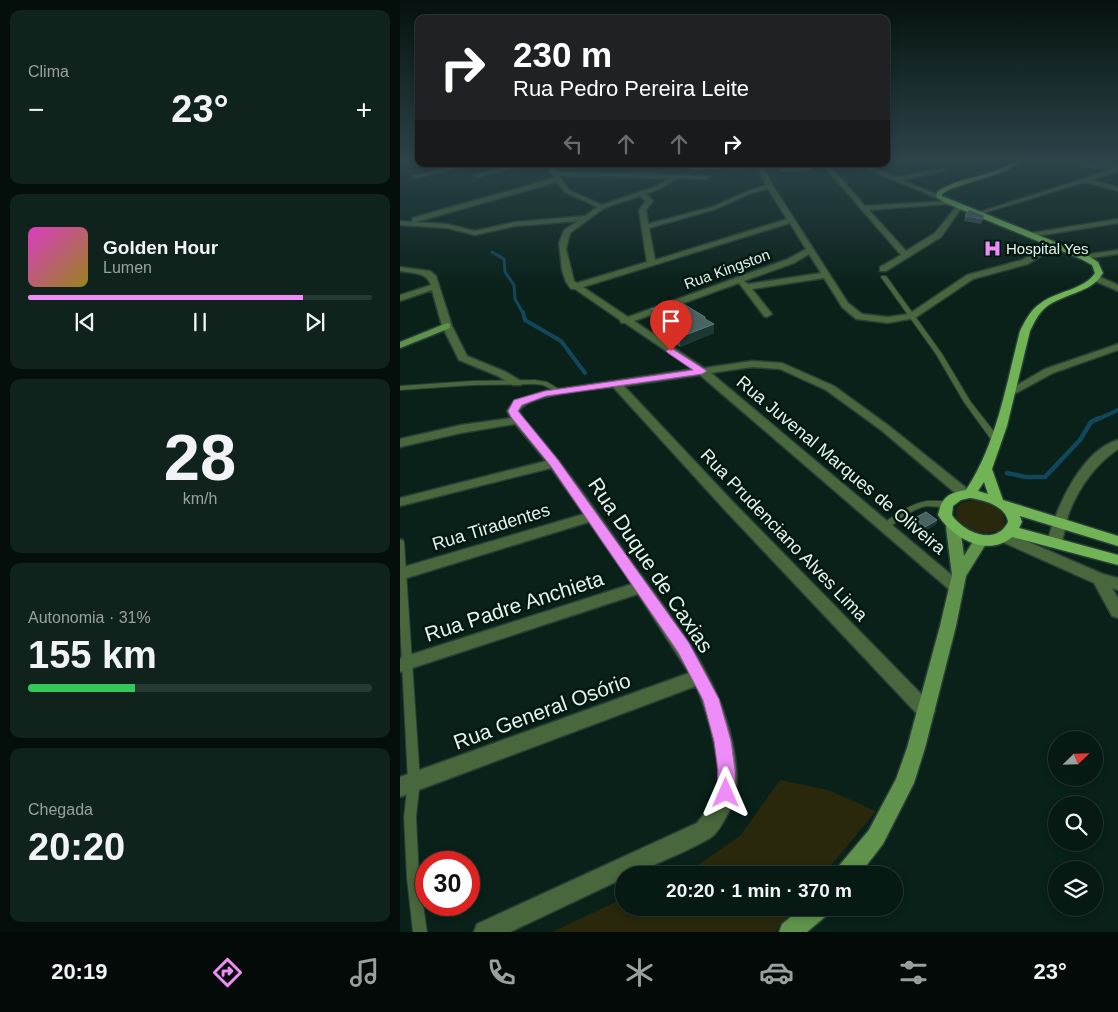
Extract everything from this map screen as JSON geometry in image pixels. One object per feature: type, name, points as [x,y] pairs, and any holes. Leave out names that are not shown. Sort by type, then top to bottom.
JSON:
[{"type":"main road","points":[[948,202],[1084,257],[1095,264],[1100,274],[1098,279],[1090,285],[1066,293],[1043,305],[1035,313],[1025,330],[1010,392],[986,469],[967,494]]},
{"type":"main road","points":[[400,345],[447,326]]},
{"type":"main road","points":[[986,469],[1001,503],[1014,521],[1007,534]]},
{"type":"main road","points":[[1118,541],[1058,523],[979,494],[967,494],[951,499],[947,504],[945,515],[953,527],[961,533],[982,539],[1007,534],[1054,543],[1118,560]]},
{"type":"main road","points":[[953,527],[958,581]]},
{"type":"main road","points":[[853,866],[876,837],[904,783],[926,711],[958,581],[982,539]]},
{"type":"main road","points":[[790,932],[809,916]]},
{"type":"street","points":[[404,222],[469,202]]},
{"type":"street","points":[[592,202],[602,207]]},
{"type":"street","points":[[615,202],[602,207],[585,218],[562,237],[568,276],[574,286],[792,220]]},
{"type":"street","points":[[649,202],[642,210],[651,262]]},
{"type":"street","points":[[645,227],[714,208],[726,202]]},
{"type":"street","points":[[781,202],[845,305],[859,317],[888,320],[912,316],[970,277],[1025,262],[1055,245]]},
{"type":"street","points":[[859,202],[906,255]]},
{"type":"street","points":[[864,208],[940,202]]},
{"type":"street","points":[[979,214],[1015,202]]},
{"type":"street","points":[[884,273],[906,255],[938,234],[959,206]]},
{"type":"street","points":[[404,222],[447,226],[475,233],[515,224],[585,218]]},
{"type":"street","points":[[1031,235],[1118,221]]},
{"type":"street","name":"Rua Kingston","points":[[624,320],[791,261],[810,250]]},
{"type":"street","points":[[1084,257],[1118,252]]},
{"type":"street","points":[[400,269],[427,273],[433,278],[447,326],[463,358],[517,382]]},
{"type":"street","points":[[746,287],[826,275]]},
{"type":"street","points":[[740,279],[767,314]]},
{"type":"street","points":[[1098,279],[1118,288]]},
{"type":"street","points":[[400,298],[435,286]]},
{"type":"street","name":"Rua Juvenal Marques de Oliveira","points":[[574,286],[702,371],[885,526],[958,581]]},
{"type":"street","points":[[1010,392],[1066,364],[1118,347]]},
{"type":"street","points":[[400,443],[461,429],[518,420],[513,411],[518,403],[534,396],[752,364],[770,364],[792,370],[830,388],[885,428],[967,494]]},
{"type":"street","name":"Rua Prudenciano Alves Lima","points":[[616,384],[729,506],[926,711]]},
{"type":"street","name":"Rua Duque de Caxias","points":[[485,932],[704,830],[719,812],[726,793],[727,770],[711,699],[683,648],[554,463],[518,420]]},
{"type":"street","points":[[1054,543],[1058,523],[1067,501],[1080,478],[1102,454],[1118,444]]},
{"type":"street","points":[[400,502],[554,463]]},
{"type":"street","name":"Rua Tiradentes","points":[[402,574],[592,516]]},
{"type":"street","points":[[1007,534],[1099,579],[1118,584]]},
{"type":"street","points":[[1099,579],[1118,612]]},
{"type":"street","name":"Rua Padre Anchieta","points":[[404,664],[642,587]]},
{"type":"street","name":"Rua General Osório","points":[[407,784],[699,677]]},
{"type":"lane","points":[[884,273],[938,354],[967,402],[996,440]]},
{"type":"lane","points":[[400,388],[517,382],[545,383],[559,391]]},
{"type":"lane","points":[[885,526],[919,504],[929,502],[947,504]]},
{"type":"lane","points":[[400,542],[407,784],[420,932]]},
{"type":"shaded area","points":[[974,500],[990,503],[998,509],[1004,517],[1005,523],[1003,528],[996,531],[980,532],[964,527],[956,515],[957,507],[961,503]]},
{"type":"shaded area","points":[[780,780],[828,790],[876,811],[830,866],[696,866],[740,836]]},
{"type":"shaded area","points":[[615,902],[615,916],[789,916],[775,932],[552,932]]},
{"type":"building","points":[[969,210],[984,216],[983,219],[965,216]]},
{"type":"building","points":[[682,303],[714,324],[680,337],[663,326],[672,323],[651,309],[664,305],[668,308]]},
{"type":"building","points":[[926,512],[937,520],[925,527],[915,518]]},
{"type":"waterway","points":[[492,252],[504,259],[505,272],[514,285],[515,299],[523,313]]},
{"type":"waterway","points":[[523,312],[525,320],[561,341],[585,373]]},
{"type":"waterway","points":[[1096,420],[1118,410]]},
{"type":"waterway","points":[[1007,473],[1026,477],[1045,477],[1080,440],[1091,422],[1099,418]]},
{"type":"place","name":"Hospital Yes","points":[[992,248]]},
{"type":"route","points":[[671,351],[702,371],[534,396],[518,403],[513,411],[514,415],[554,463],[683,648],[711,699],[727,770],[726,793]]}]
